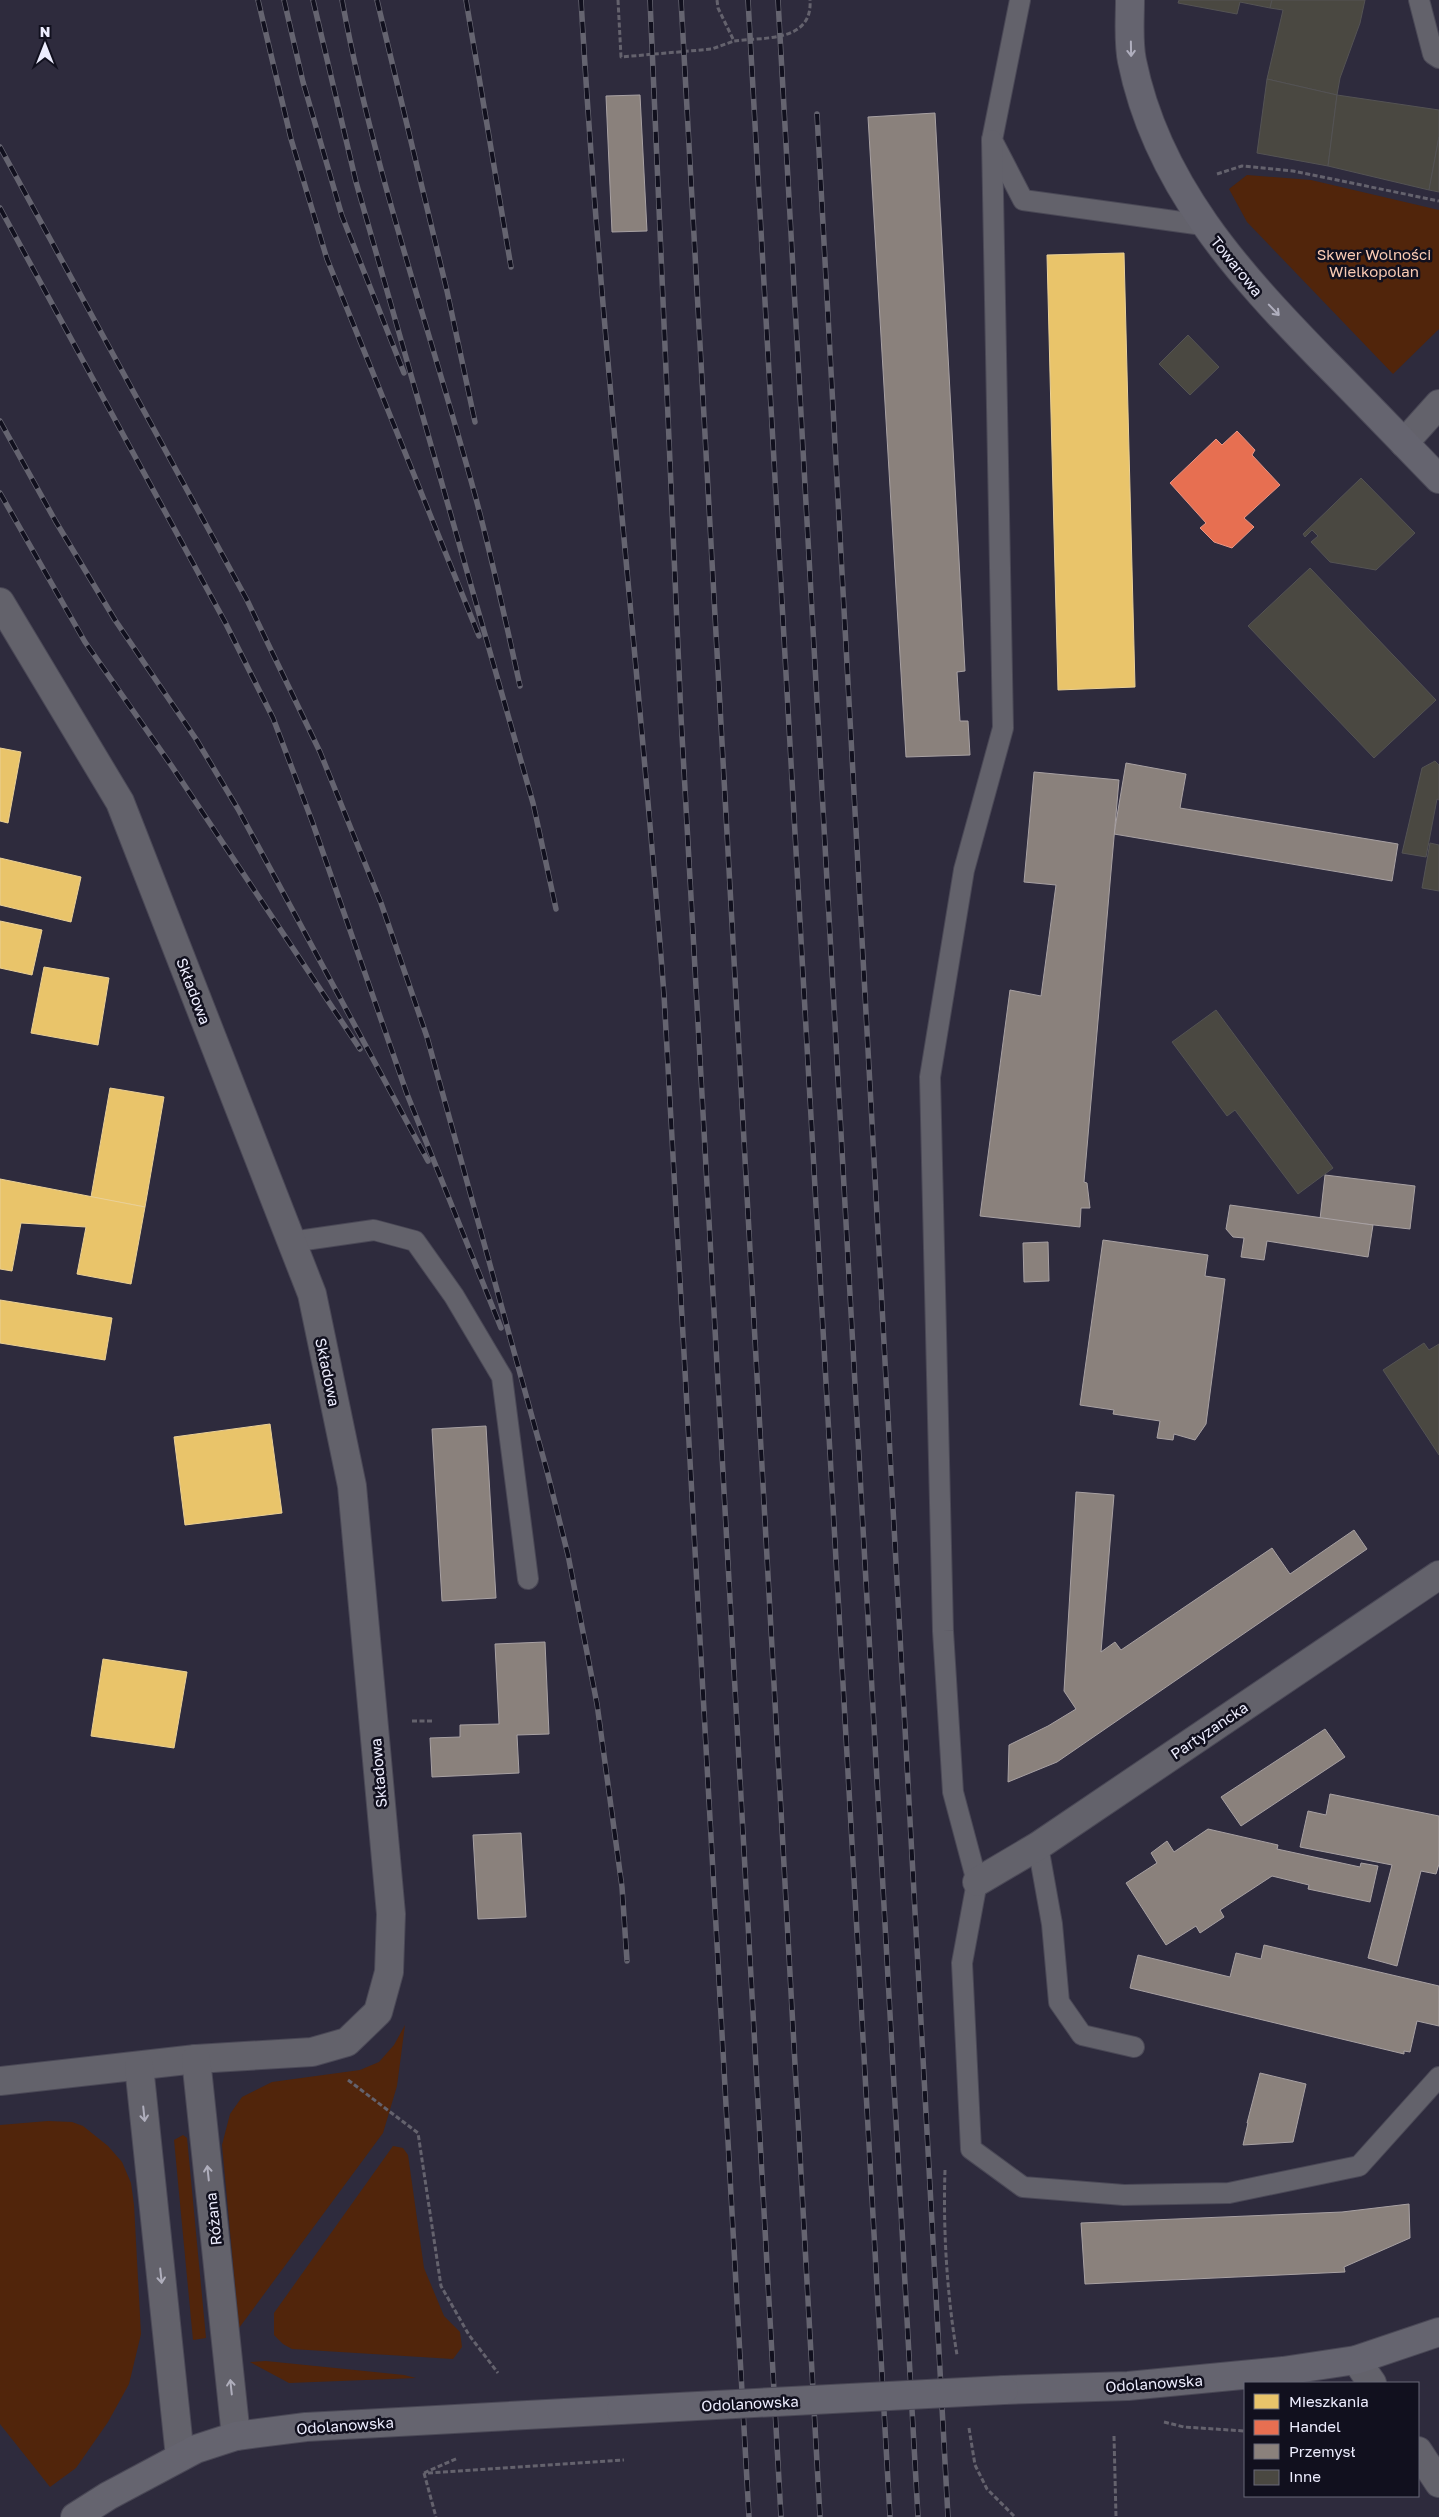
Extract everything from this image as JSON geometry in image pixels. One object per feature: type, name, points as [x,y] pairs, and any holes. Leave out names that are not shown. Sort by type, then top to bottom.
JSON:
[{"type":"main road","name":"Towarowa","points":[[1130,0],[1131,58],[1140,95],[1157,142],[1203,225],[1260,295],[1439,479]]},
{"type":"main road","name":"Odolanowska","points":[[75,2517],[180,2458],[236,2436],[306,2427],[1004,2390],[1128,2386],[1234,2376],[1356,2360],[1439,2332]]},
{"type":"street","points":[[1404,443],[1439,404]]},
{"type":"street","name":"Składowa","points":[[0,602],[120,802],[312,1294],[352,1486],[391,1914],[389,1972],[378,2012],[348,2042],[312,2052],[196,2059]]},
{"type":"street","name":"Partyzancka","points":[[977,1882],[1038,1846],[1439,1575]]},
{"type":"street","points":[[0,2081],[196,2059]]},
{"type":"street","name":"Różana","points":[[196,2059],[236,2436]]},
{"type":"street","points":[[139,2066],[180,2458]]},
{"type":"street","points":[[1356,2360],[1371,2382]]},
{"type":"street","points":[[1234,2376],[1258,2382]]},
{"type":"lane","points":[[1020,0],[992,140],[1003,728],[964,870],[930,1077],[944,1641],[952,1792],[977,1882],[962,1963],[971,2149],[1023,2188],[1124,2195],[1229,2193],[1359,2166],[1439,2077]]},
{"type":"lane","points":[[1419,0],[1433,54],[1439,58]]},
{"type":"lane","points":[[992,140],[1023,200],[1203,225]]},
{"type":"lane","points":[[292,1242],[374,1230],[415,1241],[454,1296],[502,1377],[528,1579]]},
{"type":"lane","points":[[1038,1846],[1052,1924],[1059,2002],[1082,2035],[1134,2047]]},
{"type":"path","points":[[618,0],[621,57],[712,49],[734,41],[780,38],[801,27],[811,8],[810,0]]},
{"type":"path","points":[[718,0],[718,8],[734,41]]},
{"type":"path","points":[[1214,175],[1242,166],[1294,171],[1439,201]]},
{"type":"path","points":[[312,2052],[418,2133],[441,2286],[469,2335],[498,2373]]},
{"type":"path","points":[[945,2167],[943,2211],[948,2303],[958,2360]]},
{"type":"path","points":[[969,2427],[975,2465],[987,2489],[1016,2517]]},
{"type":"path","points":[[1184,2428],[1244,2431]]},
{"type":"path","points":[[1114,2436],[1116,2517]]},
{"type":"path","points":[[436,2517],[424,2473],[624,2460]]},
{"type":"green space","name":"Skwer Wolności Wielkopolan","points":[[1247,175],[1311,180],[1439,210],[1439,329],[1393,374],[1247,222],[1229,189]]},
{"type":"green space","points":[[405,2025],[397,2086],[383,2133],[239,2328],[222,2145],[230,2114],[242,2097],[272,2082],[360,2070],[379,2062],[394,2045]]},
{"type":"green space","points":[[48,2121],[72,2122],[83,2126],[108,2146],[122,2162],[131,2183],[134,2205],[141,2334],[129,2384],[108,2422],[76,2468],[50,2487],[0,2424],[0,2125]]},
{"type":"green space","points":[[183,2135],[187,2138],[206,2338],[193,2340],[174,2140]]},
{"type":"green space","points":[[393,2146],[403,2148],[408,2155],[424,2268],[444,2316],[460,2332],[462,2347],[453,2359],[292,2349],[283,2344],[274,2335],[274,2313]]},
{"type":"green space","points":[[266,2361],[404,2375],[416,2378],[289,2383],[250,2362]]},
{"type":"building: Mieszkania","points":[[1124,253],[1135,687],[1058,690],[1047,255]]},
{"type":"building: Mieszkania","points":[[0,748],[21,752],[8,823],[0,821]]},
{"type":"building: Mieszkania","points":[[0,858],[81,877],[71,922],[0,905]]},
{"type":"building: Mieszkania","points":[[0,921],[42,930],[32,975],[0,968]]},
{"type":"building: Mieszkania","points":[[44,967],[109,978],[98,1045],[31,1033]]},
{"type":"building: Mieszkania","points":[[110,1088],[164,1097],[145,1207],[91,1197]]},
{"type":"building: Mieszkania","points":[[0,1179],[145,1207],[131,1284],[77,1274],[86,1227],[21,1223],[12,1271],[0,1269]]},
{"type":"building: Mieszkania","points":[[0,1300],[112,1318],[105,1360],[0,1343]]},
{"type":"building: Mieszkania","points":[[270,1424],[282,1513],[185,1525],[174,1437]]},
{"type":"building: Mieszkania","points":[[103,1659],[187,1672],[174,1748],[91,1736]]},
{"type":"building: Handel","points":[[1237,431],[1255,450],[1252,455],[1280,485],[1244,518],[1254,527],[1232,548],[1214,542],[1200,528],[1206,523],[1170,483],[1216,439],[1222,445]]},
{"type":"building: Przemysł","points":[[640,95],[647,231],[612,232],[606,96]]},
{"type":"building: Przemysł","points":[[935,113],[965,671],[957,672],[960,721],[968,721],[970,755],[906,757],[868,117]]},
{"type":"building: Przemysł","points":[[1126,763],[1186,774],[1180,808],[1398,844],[1392,881],[1114,834]]},
{"type":"building: Przemysł","points":[[1034,772],[1119,780],[1084,1182],[1087,1183],[1090,1208],[1081,1208],[1080,1227],[980,1216],[1010,990],[1041,996],[1056,885],[1024,882]]},
{"type":"building: Przemysł","points":[[1325,1175],[1415,1186],[1410,1229],[1320,1219]]},
{"type":"building: Przemysł","points":[[1230,1205],[1373,1225],[1368,1257],[1267,1241],[1264,1260],[1241,1257],[1244,1238],[1233,1237],[1226,1229]]},
{"type":"building: Przemysł","points":[[1103,1240],[1208,1255],[1205,1276],[1225,1279],[1206,1424],[1195,1440],[1174,1434],[1173,1440],[1157,1438],[1160,1421],[1113,1414],[1114,1410],[1080,1405]]},
{"type":"building: Przemysł","points":[[1048,1242],[1049,1281],[1024,1282],[1023,1243]]},
{"type":"building: Przemysł","points":[[486,1426],[496,1598],[442,1601],[432,1429]]},
{"type":"building: Przemysł","points":[[1076,1492],[1114,1495],[1101,1652],[1115,1642],[1121,1650],[1272,1548],[1290,1574],[1354,1530],[1367,1549],[1057,1762],[1008,1782],[1009,1745],[1048,1726],[1076,1709],[1064,1691]]},
{"type":"building: Przemysł","points":[[545,1642],[549,1734],[517,1735],[519,1773],[432,1777],[430,1738],[460,1737],[460,1725],[499,1724],[495,1644]]},
{"type":"building: Przemysł","points":[[1325,1729],[1345,1757],[1241,1826],[1221,1797]]},
{"type":"building: Przemysł","points":[[1330,1794],[1439,1816],[1439,1864],[1436,1874],[1421,1871],[1397,1966],[1368,1958],[1392,1865],[1300,1847],[1308,1811],[1326,1815]]},
{"type":"building: Przemysł","points":[[1208,1829],[1278,1845],[1277,1849],[1360,1867],[1361,1863],[1378,1866],[1370,1902],[1308,1889],[1309,1885],[1272,1876],[1220,1910],[1224,1917],[1200,1933],[1196,1926],[1166,1945],[1126,1883],[1157,1863],[1151,1853],[1167,1841],[1174,1852]]},
{"type":"building: Przemysł","points":[[521,1833],[526,1917],[478,1919],[473,1835]]},
{"type":"building: Przemysł","points":[[1264,1945],[1439,1986],[1439,2026],[1417,2021],[1410,2052],[1404,2051],[1404,2054],[1130,1988],[1138,1955],[1230,1977],[1236,1953],[1261,1959]]},
{"type":"building: Przemysł","points":[[1260,2073],[1306,2084],[1293,2142],[1243,2145]]},
{"type":"building: Przemysł","points":[[1409,2204],[1410,2238],[1344,2267],[1345,2272],[1085,2284],[1081,2223],[1342,2212]]},
{"type":"building: Inne","points":[[1179,0],[1272,0],[1270,8],[1240,2],[1237,14],[1178,3]]},
{"type":"building: Inne","points":[[1272,0],[1365,0],[1360,23],[1340,78],[1337,95],[1267,79],[1283,10],[1270,8]]},
{"type":"building: Inne","points":[[1267,79],[1337,95],[1328,166],[1257,153]]},
{"type":"building: Inne","points":[[1337,95],[1439,110],[1439,136],[1429,190],[1328,166]]},
{"type":"building: Inne","points":[[1439,137],[1439,192],[1429,190]]},
{"type":"building: Inne","points":[[1188,335],[1219,367],[1190,395],[1159,364]]},
{"type":"building: Inne","points":[[1361,478],[1415,533],[1376,570],[1330,562],[1311,542],[1318,536],[1312,530],[1305,537],[1303,534]]},
{"type":"building: Inne","points":[[1310,568],[1436,700],[1374,758],[1248,626]]},
{"type":"building: Inne","points":[[1435,761],[1439,765],[1439,800],[1437,799],[1426,857],[1402,853],[1422,768]]},
{"type":"building: Inne","points":[[1430,843],[1439,845],[1439,891],[1422,888]]},
{"type":"building: Inne","points":[[1216,1010],[1333,1168],[1298,1194],[1235,1110],[1227,1116],[1172,1042]]},
{"type":"building: Inne","points":[[1424,1343],[1429,1350],[1439,1344],[1439,1455],[1383,1370]]},
{"type":"railway","points":[[258,0],[291,139],[327,259],[479,636]]},
{"type":"railway","points":[[284,0],[303,82],[342,216],[404,373]]},
{"type":"railway","points":[[313,0],[356,182],[533,803],[556,909]]},
{"type":"railway","points":[[342,0],[355,63],[386,187],[475,495],[520,686]]},
{"type":"railway","points":[[377,0],[447,291],[475,422]]},
{"type":"railway","points":[[466,0],[511,267]]},
{"type":"railway","points":[[581,0],[598,249],[664,995],[749,2517]]},
{"type":"railway","points":[[650,0],[681,717],[781,2517]]},
{"type":"railway","points":[[681,0],[820,2517]]},
{"type":"railway","points":[[748,0],[890,2517]]},
{"type":"railway","points":[[778,0],[918,2517]]},
{"type":"railway","points":[[817,114],[948,2517]]},
{"type":"railway","points":[[0,147],[247,600],[320,752],[381,903],[427,1037],[547,1471],[568,1555],[597,1704],[622,1887],[627,1961]]},
{"type":"railway","points":[[0,208],[225,622],[273,718],[312,821],[407,1094],[501,1328]]},
{"type":"railway","points":[[0,421],[56,522],[115,620],[196,739],[238,809],[428,1161]]},
{"type":"railway","points":[[0,493],[85,642],[171,765],[360,1049]]}]
